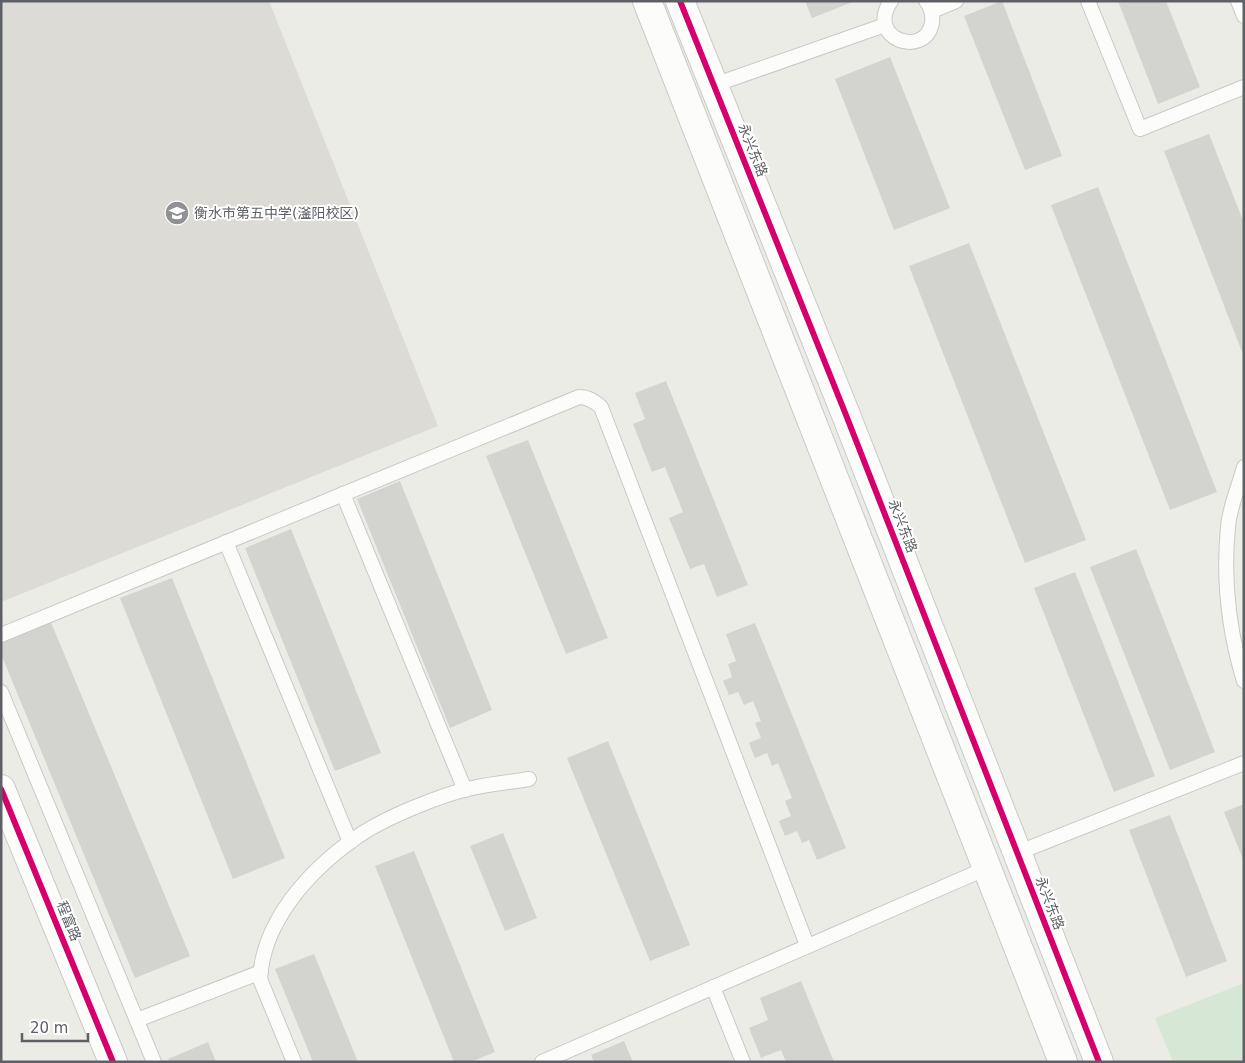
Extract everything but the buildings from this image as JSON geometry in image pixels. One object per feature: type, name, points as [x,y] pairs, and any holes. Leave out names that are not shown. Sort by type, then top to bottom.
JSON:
[{"type":"street","points":[[647,1],[1063,1062]]},
{"type":"street","name":"永兴东路","points":[[680,1],[849,424],[1099,1062]]},
{"type":"street","name":"程富路","points":[[1,789],[113,1062]]},
{"type":"lane","points":[[891,1],[886,8],[884,16],[885,25],[889,33],[896,39],[904,42],[913,42],[928,33],[932,26],[929,6],[956,1]]},
{"type":"lane","points":[[1088,1],[1140,129],[1244,87]]},
{"type":"lane","points":[[1238,1],[1244,16]]},
{"type":"lane","points":[[714,85],[885,25]]},
{"type":"lane","points":[[1,635],[579,397],[586,397],[594,401],[601,408],[807,946]]},
{"type":"lane","points":[[1244,467],[1228,526],[1227,594],[1239,664],[1244,680]]},
{"type":"lane","points":[[343,494],[465,790]]},
{"type":"lane","points":[[226,542],[350,842]]},
{"type":"lane","points":[[1,692],[154,1062]]},
{"type":"lane","points":[[1017,854],[1244,763]]},
{"type":"lane","points":[[294,1062],[260,979],[261,966],[267,945],[290,902],[308,878],[350,842],[391,818],[465,790],[529,779]]},
{"type":"lane","points":[[542,1062],[987,868]]},
{"type":"lane","points":[[137,1020],[261,972]]},
{"type":"lane","points":[[713,987],[743,1062]]},
{"type":"shaded area","name":"衡水市第五中学(滏阳校区)","points":[[1,1],[269,1],[438,426],[1,602]]},
{"type":"green space","points":[[1244,983],[1244,1062],[1173,1062],[1155,1018]]},
{"type":"cycle path","points":[[680,1],[846,415],[1099,1062]]},
{"type":"cycle path","points":[[1,789],[113,1062]]},
{"type":"place","name":"衡水市第五中学(滏阳校区)","points":[[177,213]]}]
